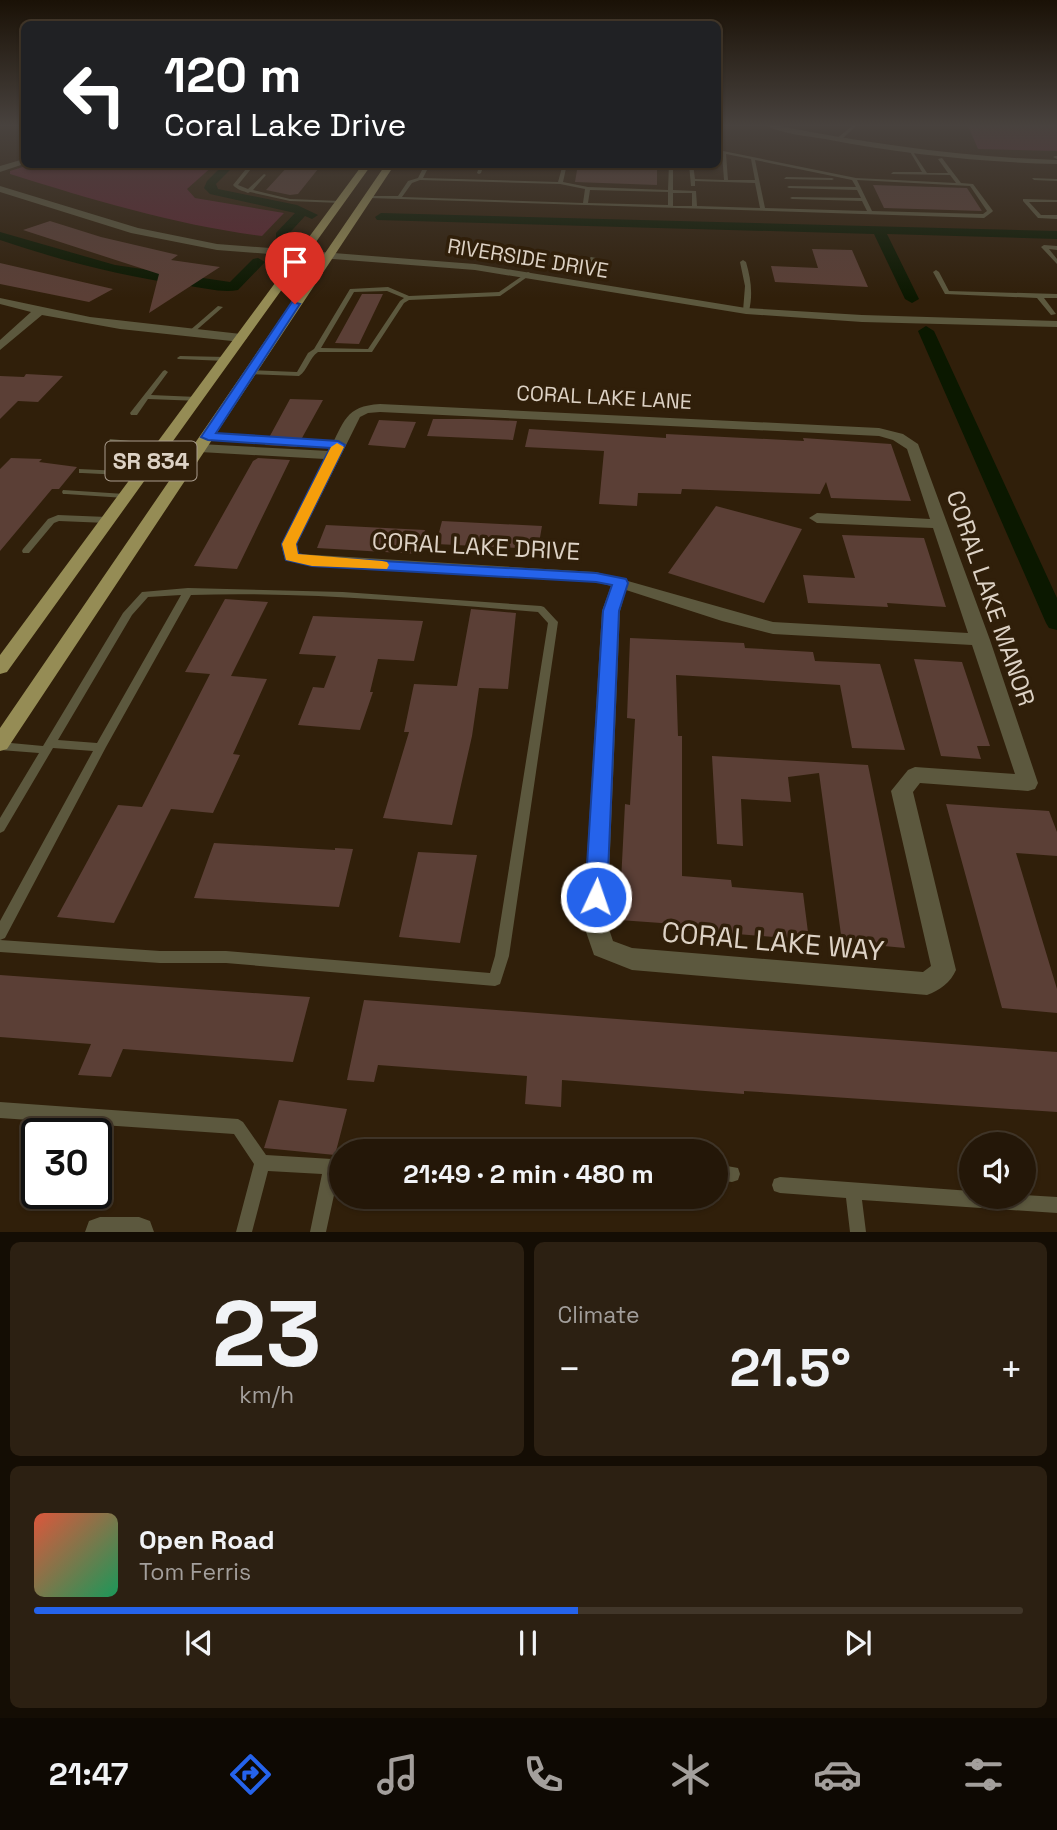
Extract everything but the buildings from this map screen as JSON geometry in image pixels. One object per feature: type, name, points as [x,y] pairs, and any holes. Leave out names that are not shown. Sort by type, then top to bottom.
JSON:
[{"type":"main road","name":"SR 834","points":[[0,668],[6,652],[142,474],[354,183]]},
{"type":"main road","name":"SR 834","points":[[0,745],[378,183]]},
{"type":"street","points":[[15,183],[65,198]]},
{"type":"street","name":"RIVERSIDE DRIVE","points":[[0,189],[158,236],[235,249],[332,250],[479,257],[818,316],[1056,318]]},
{"type":"street","name":"RIVERSIDE DRIVE","points":[[153,223],[205,235],[307,250]]},
{"type":"street","name":"RIVERSIDE DRIVE","points":[[332,250],[528,274],[657,298],[748,305]]},
{"type":"street","points":[[0,301],[38,312],[104,324],[241,338]]},
{"type":"street","points":[[0,346],[38,312]]},
{"type":"street","name":"CORAL LAKE LANE","points":[[336,450],[354,415],[365,409],[380,408],[879,432],[898,437]]},
{"type":"street","name":"CORAL LAKE MANOR","points":[[898,437],[913,447],[1028,783]]},
{"type":"street","points":[[204,442],[336,450]]},
{"type":"street","name":"CORAL LAKE DRIVE","points":[[336,450],[289,544],[291,557],[312,562],[596,577],[746,623],[773,628],[981,640]]},
{"type":"street","points":[[817,518],[940,524]]},
{"type":"street","name":"CORAL LAKE WAY","points":[[620,583],[611,611],[595,923],[603,948],[632,959],[928,984],[944,970],[902,791],[915,775],[1028,783]]},
{"type":"street","points":[[100,1231],[139,1231]]},
{"type":"lane","points":[[236,183],[248,192],[290,200],[341,202]]},
{"type":"lane","points":[[248,192],[256,183]]},
{"type":"lane","points":[[399,198],[409,183]]},
{"type":"lane","points":[[563,183],[588,188],[694,192]]},
{"type":"lane","points":[[670,207],[671,183]]},
{"type":"lane","points":[[693,183],[695,207]]},
{"type":"lane","points":[[758,183],[763,209]]},
{"type":"lane","points":[[788,183],[796,210]]},
{"type":"lane","points":[[858,183],[870,212]]},
{"type":"lane","points":[[369,197],[989,214],[990,211],[971,185],[934,183]]},
{"type":"lane","points":[[789,187],[860,189]]},
{"type":"lane","points":[[585,204],[588,188]]},
{"type":"lane","points":[[792,198],[865,200]]},
{"type":"lane","points":[[1057,201],[1025,201],[1040,217],[1057,218]]},
{"type":"lane","points":[[1057,248],[1044,247],[1057,262]]},
{"type":"lane","points":[[577,272],[593,258]]},
{"type":"lane","points":[[743,262],[748,279],[748,305]]},
{"type":"lane","points":[[936,272],[947,293],[1057,296]]},
{"type":"lane","points":[[250,372],[299,374],[310,354],[317,350],[352,290],[388,289],[408,298],[499,294],[528,274]]},
{"type":"lane","points":[[1039,296],[1056,318]]},
{"type":"lane","points":[[317,350],[370,351],[402,302],[408,298]]},
{"type":"lane","points":[[190,333],[220,307]]},
{"type":"lane","points":[[180,358],[226,359]]},
{"type":"lane","points":[[134,413],[165,372]]},
{"type":"lane","points":[[145,397],[197,399]]},
{"type":"lane","points":[[113,441],[162,446]]},
{"type":"lane","points":[[82,471],[142,474]]},
{"type":"lane","points":[[66,492],[125,496]]},
{"type":"lane","points":[[26,551],[51,521],[58,518],[107,520]]},
{"type":"lane","points":[[0,934],[100,747],[188,591]]},
{"type":"lane","points":[[0,828],[128,613],[145,594],[188,591],[541,609],[553,622],[502,956],[495,980],[226,957],[160,957],[0,946]]},
{"type":"lane","points":[[0,745],[100,747]]},
{"type":"lane","points":[[0,1110],[238,1128],[262,1163],[244,1231]]},
{"type":"lane","points":[[262,1163],[329,1165]]},
{"type":"lane","points":[[780,1185],[1057,1205]]},
{"type":"lane","points":[[317,1231],[329,1191]]},
{"type":"lane","points":[[853,1191],[858,1231]]},
{"type":"shaded area","points":[[42,183],[193,183],[187,189],[195,198],[284,213],[262,236],[198,225]]},
{"type":"waterway","points":[[211,183],[210,188],[214,192],[293,208],[312,215]]},
{"type":"waterway","points":[[280,236],[302,212]]},
{"type":"waterway","points":[[381,217],[1057,235]]},
{"type":"waterway","points":[[879,231],[912,299]]},
{"type":"waterway","points":[[0,236],[115,269],[233,287],[258,262]]},
{"type":"waterway","points":[[926,331],[1057,623]]},
{"type":"slow traffic","points":[[337,447],[289,544],[291,557],[312,562],[382,565]]},
{"type":"route","points":[[295,304],[208,437],[338,445],[289,544],[291,557],[312,562],[596,577],[620,583],[611,611],[596,897]]}]
